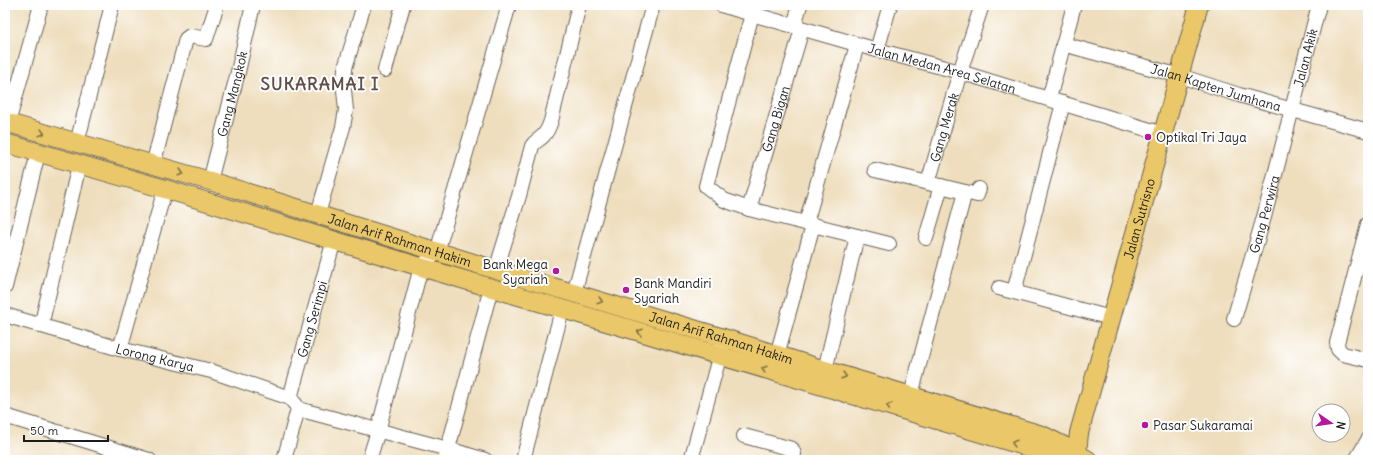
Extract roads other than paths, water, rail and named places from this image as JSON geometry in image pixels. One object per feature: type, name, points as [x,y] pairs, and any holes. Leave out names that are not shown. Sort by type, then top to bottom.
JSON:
[{"type":"main road","name":"Jalan Sutrisno","points":[[1073,457],[1199,5]]},
{"type":"main road","name":"Jalan Arif Rahman Hakim","points":[[6,122],[210,181],[437,252],[1042,435],[1073,457]]},
{"type":"main road","name":"Jalan Arif Rahman Hakim","points":[[5,143],[165,189],[421,268],[1038,450],[1073,457]]},
{"type":"street","points":[[6,122],[40,5]]},
{"type":"street","points":[[76,143],[112,5]]},
{"type":"street","points":[[153,165],[186,39],[190,36],[206,39],[216,5]]},
{"type":"street","name":"Gang Mangkok","points":[[210,181],[238,72],[253,5]]},
{"type":"street","points":[[318,214],[343,128],[346,110],[344,90],[345,68],[364,5]]},
{"type":"street","points":[[385,70],[403,5]]},
{"type":"street","points":[[369,460],[421,268],[437,252],[509,5]]},
{"type":"street","points":[[496,270],[519,196],[529,154],[536,141],[547,131],[551,121],[579,5]]},
{"type":"street","points":[[574,293],[653,5]]},
{"type":"street","name":"Jalan Medan Area Selatan","points":[[721,5],[857,45],[960,72],[1163,134]]},
{"type":"street","name":"Gang Bigan","points":[[749,209],[798,28],[800,5]]},
{"type":"street","points":[[877,50],[890,5]]},
{"type":"street","name":"Gang Merak","points":[[926,238],[934,185],[960,72],[982,5]]},
{"type":"street","points":[[1049,99],[1074,5]]},
{"type":"street","name":"Jalan Akik","points":[[1291,110],[1318,5]]},
{"type":"street","points":[[752,14],[706,186],[724,200],[749,209],[889,244]]},
{"type":"street","name":"Jalan Kapten Jumhana","points":[[1063,44],[1180,76],[1239,95],[1368,131]]},
{"type":"street","points":[[778,355],[809,224],[857,45]]},
{"type":"street","points":[[1014,292],[1063,103]]},
{"type":"street","name":"Gang Perwira","points":[[1234,319],[1264,217],[1291,110]]},
{"type":"street","points":[[5,287],[38,153]]},
{"type":"street","points":[[41,326],[79,165]]},
{"type":"street","points":[[875,170],[934,185],[972,191],[911,396]]},
{"type":"street","points":[[120,349],[165,189]]},
{"type":"street","points":[[1368,224],[1336,343],[1343,354],[1368,360]]},
{"type":"street","points":[[825,370],[857,236]]},
{"type":"street","name":"Gang Serimpi","points":[[284,460],[294,404],[334,240]]},
{"type":"street","points":[[446,454],[491,288]]},
{"type":"street","points":[[999,288],[1111,318]]},
{"type":"street","points":[[523,460],[562,310]]},
{"type":"street","name":"Lorong Karya","points":[[5,315],[120,349],[212,371],[294,404],[446,454],[485,460]]},
{"type":"street","points":[[691,460],[724,338]]},
{"type":"street","points":[[5,416],[149,460]]},
{"type":"street","points":[[744,436],[792,449],[794,454],[793,460]]},
{"type":"street","points":[[1356,460],[1368,440]]},
{"type":"place","name":"Optikal Tri Jaya","points":[[1148,137]]},
{"type":"place","name":"Bank Mega Syariah","points":[[556,271]]},
{"type":"place","name":"Bank Mandiri Syariah","points":[[626,290]]},
{"type":"place","name":"Pasar Sukaramai","points":[[1145,425]]},
{"type":"district","name":"SUKARAMAI I","points":[[320,84]]}]
